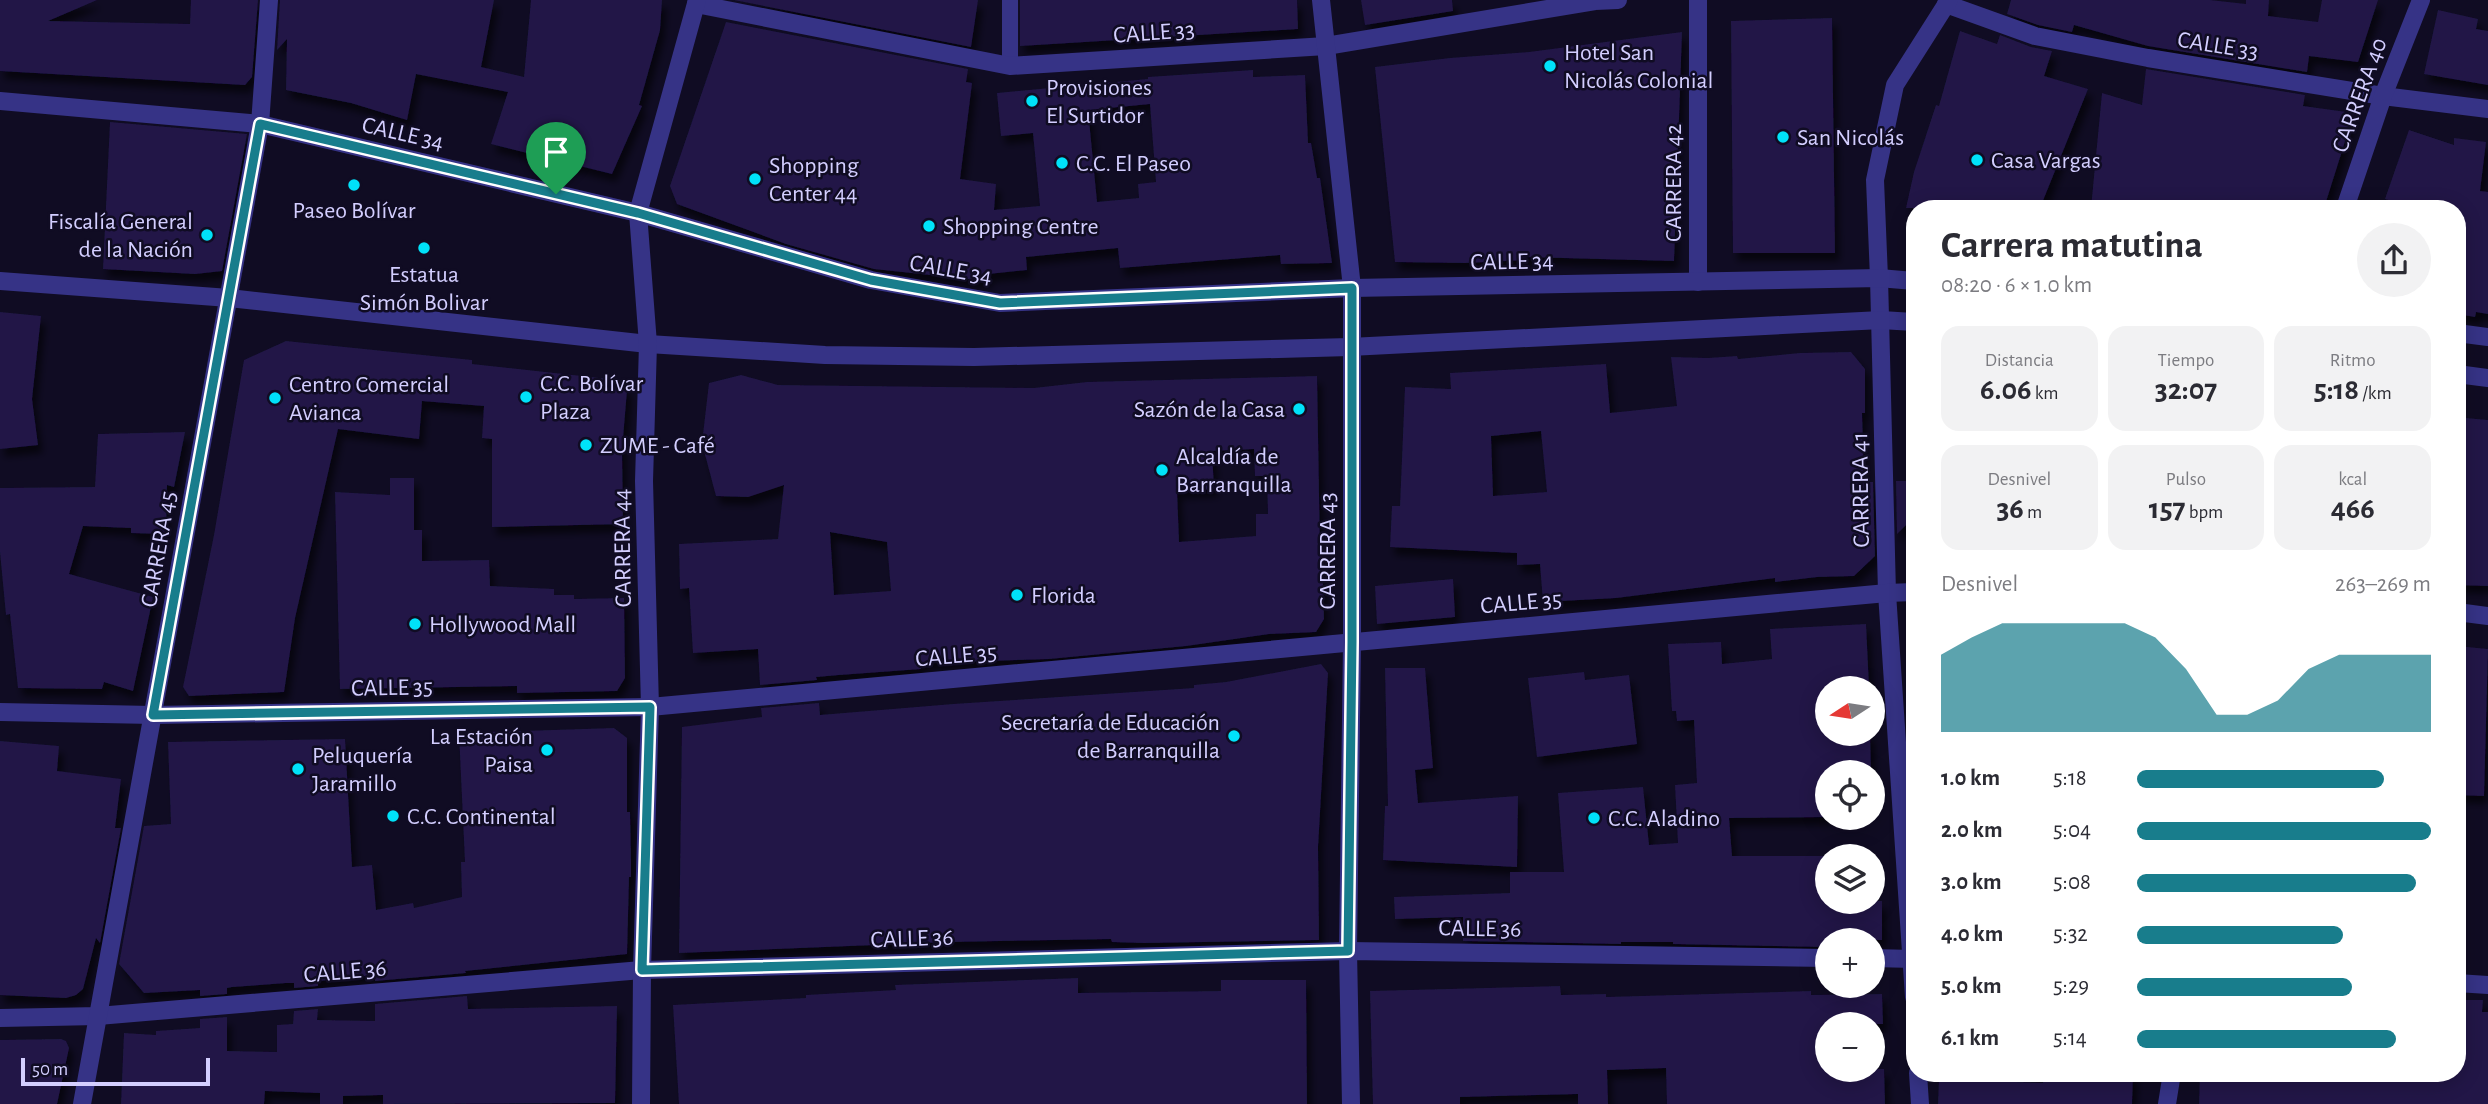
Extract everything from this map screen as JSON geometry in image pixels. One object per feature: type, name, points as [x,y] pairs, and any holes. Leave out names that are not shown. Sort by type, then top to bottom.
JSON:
[{"type":"street","name":"CARRERA 45","points":[[82,1104],[260,124],[269,0]]},
{"type":"street","name":"CARRERA 43","points":[[1321,0],[1352,288],[1352,642],[1348,951],[1351,1104]]},
{"type":"street","name":"CALLE 33","points":[[696,2],[1010,66],[1325,46],[1595,1],[1618,0]]},
{"type":"street","name":"CARRERA 42","points":[[1698,0],[1698,282]]},
{"type":"street","name":"CARRERA 40","points":[[2348,200],[2421,0]]},
{"type":"street","name":"CARRERA 44","points":[[641,1104],[650,707],[644,481],[648,344],[638,213],[696,2]]},
{"type":"street","name":"CALLE 33","points":[[1947,2],[2035,36],[2148,58],[2384,96],[2488,108]]},
{"type":"street","name":"CARRERA 41","points":[[1906,851],[1887,593],[1875,180],[1895,85],[1947,2]]},
{"type":"street","name":"CALLE 34","points":[[0,101],[260,124],[638,213],[871,280],[1000,303],[1352,288],[1879,278],[1906,280]]},
{"type":"street","points":[[0,281],[229,298],[648,344],[813,355],[974,357],[1350,347],[1881,320],[1906,322]]},
{"type":"street","points":[[2466,334],[2488,337]]},
{"type":"street","points":[[2466,375],[2488,378]]},
{"type":"street","name":"CALLE 35","points":[[0,712],[153,715],[650,707],[1906,593]]},
{"type":"street","points":[[2466,613],[2488,616]]},
{"type":"street","name":"CALLE 36","points":[[0,1018],[98,1016],[642,970],[1348,951],[1815,958]]},
{"type":"street","points":[[1885,958],[1906,959]]},
{"type":"street","points":[[2466,984],[2488,985]]},
{"type":"street","points":[[1919,1082],[1920,1104]]},
{"type":"street","points":[[2167,1104],[2171,1082]]},
{"type":"lane","points":[[1010,0],[1010,66]]},
{"type":"building","points":[[0,0],[97,0],[48,21],[190,24],[191,0],[258,0],[252,77],[245,85],[0,71]]},
{"type":"building","points":[[280,0],[494,0],[481,67],[524,77],[531,0],[662,0],[660,30],[639,105],[642,106],[612,174],[491,144],[508,92],[416,74],[407,120],[351,103],[286,90],[287,39],[277,50]]},
{"type":"building","points":[[734,0],[978,0],[971,47]]},
{"type":"building","points":[[1020,0],[1297,0],[1298,29],[1020,46]]},
{"type":"building","points":[[1361,0],[1452,0],[1453,11],[1365,25]]},
{"type":"building","points":[[2011,0],[2210,0],[2246,4],[2246,0],[2269,0],[2268,16],[2318,22],[2322,0],[2378,0],[2358,62],[2309,56],[2307,72],[2148,46],[2074,25],[2072,32],[2038,25],[2007,14]]},
{"type":"building","points":[[2438,10],[2478,19],[2476,29],[2488,31],[2488,85],[2424,74]]},
{"type":"building","name":"San Nicolás","points":[[1832,18],[1835,253],[1733,253],[1731,21]]},
{"type":"building","points":[[726,22],[968,69],[966,82],[972,83],[960,179],[996,184],[994,210],[1040,206],[1033,133],[1001,136],[997,93],[1148,77],[1253,70],[1253,77],[1305,75],[1308,143],[1311,143],[1317,178],[1320,178],[1332,263],[1281,264],[1280,255],[1120,268],[1118,248],[1026,257],[1027,270],[988,274],[987,281],[874,269],[786,244],[677,204],[670,186]],"holes":[[[1150,104],[1156,182],[1138,184],[1139,198],[1097,202],[1088,110]]]},
{"type":"building","points":[[1960,31],[1997,44],[2000,35],[2031,47],[2052,51],[2044,76],[2088,89],[2043,200],[1908,200],[1936,105],[1939,106]]},
{"type":"building","points":[[1682,32],[1674,261],[1526,257],[1526,260],[1465,263],[1395,262],[1375,67],[1529,52]]},
{"type":"building","points":[[2146,69],[2305,95],[2303,106],[2354,113],[2327,200],[2092,200],[2102,93],[2142,105]]},
{"type":"building","points":[[110,122],[247,134],[222,271],[195,274],[103,269]]},
{"type":"building","points":[[2409,130],[2454,145],[2454,138],[2486,142],[2480,191],[2488,192],[2488,314],[2476,312],[2475,317],[2466,316],[2466,200],[2385,199]]},
{"type":"building","points":[[0,312],[41,316],[32,399],[38,445],[0,449]]},
{"type":"building","points":[[286,341],[472,360],[472,364],[618,380],[627,390],[622,450],[623,524],[492,527],[492,439],[482,438],[484,406],[422,401],[419,439],[338,429],[295,618],[284,692],[189,696],[183,687],[214,535],[244,360]]},
{"type":"building","points":[[1851,352],[1865,369],[1865,413],[1862,413],[1864,482],[1873,482],[1875,556],[1854,576],[1775,582],[1775,578],[1616,598],[1543,602],[1540,564],[1517,565],[1517,553],[1390,547],[1392,506],[1400,506],[1405,387],[1451,389],[1450,373],[1606,364],[1610,413],[1677,406],[1671,357],[1737,356],[1738,359],[1800,353]],"holes":[[[1541,431],[1547,492],[1493,496],[1491,436]]]},
{"type":"building","points":[[741,375],[778,385],[1034,388],[1087,382],[1317,376],[1324,619],[1316,632],[1269,634],[1186,646],[1049,659],[921,663],[921,669],[816,677],[817,680],[760,685],[758,649],[693,653],[689,588],[680,589],[679,544],[778,539],[784,485],[748,497],[716,496],[702,443],[709,383]],"holes":[[[1254,449],[1255,476],[1267,476],[1268,514],[1256,514],[1256,536],[1179,542],[1177,491],[1214,489],[1212,451]],[[830,532],[887,542],[891,591],[834,595]]]},
{"type":"building","points":[[2466,418],[2488,420],[2488,586],[2466,585]]},
{"type":"building","points":[[185,432],[174,487],[167,485],[166,534],[131,533],[131,528],[83,526],[69,574],[153,597],[133,691],[104,682],[102,689],[18,688],[10,614],[6,615],[0,552],[0,488],[95,487],[98,434]]},
{"type":"building","points":[[390,478],[414,478],[414,530],[422,530],[422,561],[489,560],[490,586],[554,589],[554,595],[574,595],[574,599],[624,598],[625,678],[617,691],[517,693],[517,686],[340,689],[335,492],[390,495]]},
{"type":"building","points":[[1896,481],[1906,481],[1906,525],[1897,534]]},
{"type":"building","points":[[1453,579],[1455,617],[1377,624],[1375,586]]},
{"type":"building","points":[[1866,624],[1868,676],[1815,676],[1815,746],[1870,746],[1871,760],[1815,760],[1815,817],[1729,818],[1732,856],[1815,856],[1815,914],[1882,914],[1882,928],[1815,928],[1815,947],[1673,942],[1621,944],[1463,941],[1463,917],[1395,919],[1394,897],[1510,893],[1510,872],[1564,872],[1558,793],[1643,787],[1649,845],[1678,843],[1675,785],[1697,783],[1694,720],[1677,721],[1676,711],[1672,711],[1668,644],[1721,642],[1722,664],[1772,659],[1770,629]]},
{"type":"building","points":[[2466,647],[2488,649],[2484,796],[2466,795]]},
{"type":"building","points":[[1321,664],[1328,673],[1318,847],[1319,940],[1144,943],[1112,942],[1111,939],[948,942],[679,953],[682,727],[762,717],[761,708],[819,703],[820,715],[1194,688],[1194,685],[1226,682]]},
{"type":"building","points":[[1385,668],[1425,668],[1433,768],[1415,770],[1418,803],[1518,796],[1517,867],[1383,860],[1385,806],[1388,806]]},
{"type":"building","points":[[1584,672],[1585,680],[1629,675],[1637,744],[1537,757],[1528,678]]},
{"type":"building","points":[[614,728],[627,738],[627,812],[630,812],[631,877],[627,954],[375,981],[375,975],[318,981],[318,986],[294,988],[294,983],[286,983],[232,987],[227,988],[227,994],[200,996],[200,990],[144,993],[119,964],[144,826],[171,824],[168,742],[345,739],[352,867],[372,865],[376,910],[413,903],[414,908],[462,897],[461,862],[465,862],[459,733]]},
{"type":"building","points":[[0,741],[59,746],[57,771],[121,779],[115,828],[121,828],[100,943],[96,938],[83,989],[66,998],[0,995]]},
{"type":"building","points":[[1078,978],[1078,993],[1221,991],[1221,980],[1306,980],[1307,1104],[679,1104],[673,1005],[896,990],[895,985]]},
{"type":"building","points":[[1560,986],[1561,995],[1606,994],[1606,997],[1811,991],[1815,998],[1882,998],[1883,1012],[1815,1012],[1815,1082],[1884,1082],[1885,1104],[1667,1104],[1666,1068],[1607,1070],[1608,1104],[1578,1104],[1578,1094],[1460,1097],[1460,1104],[1373,1104],[1370,991]]},
{"type":"building","points":[[467,996],[468,1009],[617,1006],[615,1103],[383,1104],[383,1095],[343,1096],[343,1104],[320,1104],[320,1093],[265,1091],[264,1104],[121,1104],[124,1033],[156,1035],[156,1031],[200,1028],[200,1019],[227,1017],[227,1051],[277,1052],[277,1025],[293,1024],[294,1011],[318,1009],[317,1020],[375,1021],[375,1004]]},
{"type":"building","points":[[2466,1000],[2483,1000],[2482,1012],[2488,1012],[2488,1104],[2199,1104],[2200,1082],[2466,1082]]},
{"type":"building","points":[[0,1040],[66,1041],[69,1048],[57,1104],[0,1104]]},
{"type":"building","points":[[1939,1082],[2133,1082],[2132,1104],[1938,1104]]},
{"type":"place","name":"Hotel San Nicolás Colonial","points":[[1550,66]]},
{"type":"place","name":"Provisiones El Surtidor","points":[[1032,101]]},
{"type":"place","name":"San Nicolás","points":[[1783,137]]},
{"type":"place","name":"Casa Vargas","points":[[1977,160]]},
{"type":"place","name":"C.C. El Paseo","points":[[1062,163]]},
{"type":"place","name":"Shopping Center 44","points":[[755,179]]},
{"type":"place","name":"Paseo Bolívar","points":[[354,185]]},
{"type":"place","name":"Shopping Centre","points":[[929,226]]},
{"type":"place","name":"Fiscalía General de la Nación","points":[[207,235]]},
{"type":"place","name":"Estatua Simón Bolivar","points":[[424,248]]},
{"type":"place","name":"C.C. Bolívar Plaza","points":[[526,397]]},
{"type":"place","name":"Centro Comercial Avianca","points":[[275,398]]},
{"type":"place","name":"Sazón de la Casa","points":[[1299,409]]},
{"type":"place","name":"ZUME - Café","points":[[586,445]]},
{"type":"place","name":"Alcaldía de Barranquilla","points":[[1162,470]]},
{"type":"place","name":"Florida","points":[[1017,595]]},
{"type":"place","name":"Hollywood Mall","points":[[415,624]]},
{"type":"place","name":"Secretaría de Educación de Barranquilla","points":[[1234,736]]},
{"type":"place","name":"La Estación Paisa","points":[[547,750]]},
{"type":"place","name":"Peluquería Jaramillo","points":[[298,769]]},
{"type":"place","name":"C.C. Continental","points":[[393,816]]},
{"type":"place","name":"C.C. Aladino","points":[[1594,818]]},
{"type":"route","points":[[260,124],[556,194],[638,213],[871,280],[1000,303],[1352,288],[1352,642],[1348,951],[642,970],[650,707],[153,715],[260,124]]}]
